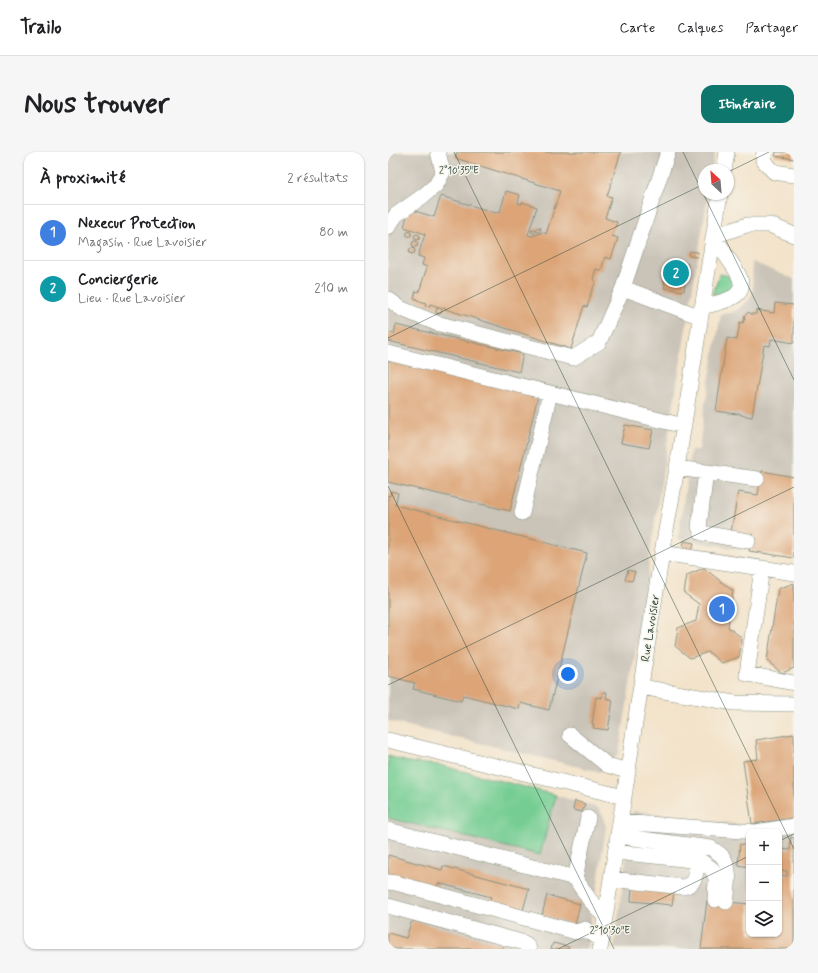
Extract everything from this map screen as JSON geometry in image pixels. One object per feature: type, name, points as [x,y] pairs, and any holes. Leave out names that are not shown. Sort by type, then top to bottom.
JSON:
[{"type":"street","points":[[388,227],[396,215],[436,186],[444,172],[438,152]]},
{"type":"street","points":[[388,299],[402,309],[436,323],[573,358],[599,342],[623,288],[668,152]]},
{"type":"street","points":[[725,164],[727,152]]},
{"type":"street","points":[[764,152],[763,160],[774,172],[794,175]]},
{"type":"street","name":"Rue Lavoisier","points":[[601,944],[640,687],[684,426],[719,200]]},
{"type":"street","points":[[623,288],[702,312],[737,295],[741,284],[737,271],[714,236],[747,225],[770,225],[794,235]]},
{"type":"street","points":[[388,353],[684,426]]},
{"type":"street","points":[[522,513],[550,393]]},
{"type":"street","points":[[677,468],[757,479]]},
{"type":"street","points":[[706,472],[699,527],[702,533],[748,541]]},
{"type":"street","points":[[662,553],[794,573]]},
{"type":"street","points":[[762,568],[747,674],[794,683]]},
{"type":"street","points":[[640,687],[734,703],[794,704]]},
{"type":"street","points":[[570,735],[607,765],[627,771]]},
{"type":"street","points":[[388,740],[624,797]]},
{"type":"street","points":[[575,878],[588,818]]},
{"type":"street","points":[[619,829],[756,832],[794,826]]},
{"type":"street","points":[[616,852],[702,862],[712,869],[716,879],[720,901],[728,884],[727,866],[721,855],[712,848],[619,829]]},
{"type":"street","points":[[388,830],[575,878],[589,899],[605,917]]},
{"type":"street","points":[[611,879],[683,887],[688,886],[691,884],[695,876],[697,861]]},
{"type":"street","points":[[388,882],[396,882],[576,932],[585,929],[601,944]]},
{"type":"street","points":[[388,906],[521,942],[526,944],[529,949]]},
{"type":"shaded area","points":[[388,152],[715,152],[713,164],[698,164],[698,200],[707,200],[619,753],[600,772],[388,721]]},
{"type":"shaded area","points":[[752,262],[794,279],[794,558],[678,539],[691,450],[699,450],[704,411],[721,314],[731,313],[737,310],[748,301],[751,296],[753,288]]},
{"type":"shaded area","points":[[388,756],[408,762],[439,765],[555,795],[598,808],[606,826],[597,890],[593,893],[586,905],[592,915],[588,949],[388,949]]},
{"type":"shaded area","points":[[633,811],[744,825],[794,818],[794,949],[614,949]]},
{"type":"green space","points":[[720,274],[726,275],[732,279],[733,287],[727,292],[712,295]]},
{"type":"green space","points":[[388,756],[408,762],[439,765],[556,795],[540,855],[388,818]]},
{"type":"building","points":[[457,152],[621,152],[607,196],[612,197],[605,218],[617,222],[612,236],[618,238],[611,259],[605,257],[601,271],[596,269],[593,279],[595,280],[595,283],[587,307],[584,306],[571,349],[430,304],[429,307],[425,306],[426,303],[414,298],[416,291],[419,292],[427,267],[422,265],[424,258],[418,256],[425,234],[404,227],[409,209],[434,217],[441,196],[496,213],[497,211],[500,212],[506,191],[520,195],[518,203],[522,204],[522,202],[537,207],[528,235],[532,236],[543,232],[546,234],[560,191],[455,158]]},
{"type":"building","points":[[776,152],[794,152],[794,159],[775,156]]},
{"type":"building","points":[[538,227],[541,228],[540,231],[532,233],[531,231],[533,229],[536,230]]},
{"type":"building","points":[[409,231],[412,234],[409,237],[406,234]]},
{"type":"building","points":[[417,234],[420,237],[417,240],[414,237]]},
{"type":"building","points":[[415,241],[418,244],[415,247],[412,244]]},
{"type":"building","points":[[412,248],[415,251],[412,254],[409,251]]},
{"type":"building","points":[[690,251],[698,252],[697,257],[689,256]]},
{"type":"building","points":[[667,261],[688,264],[684,291],[664,288]]},
{"type":"building","points":[[775,303],[794,305],[794,343],[771,339],[770,346],[764,345],[752,417],[737,413],[716,411],[727,338],[737,340],[740,322],[743,323],[745,318],[744,316],[749,312],[751,314],[756,314],[756,310],[774,313]]},
{"type":"building","points":[[439,308],[442,311],[439,314],[436,311]]},
{"type":"building","points":[[396,325],[523,354],[519,372],[388,341],[388,332],[394,334]]},
{"type":"building","points":[[388,360],[538,396],[510,511],[388,482]]},
{"type":"building","points":[[625,425],[653,430],[649,448],[621,443]]},
{"type":"building","points":[[762,471],[794,477],[794,558],[749,551],[751,535],[731,532],[738,492],[758,495]]},
{"type":"building","points":[[391,491],[398,493],[395,505],[587,553],[549,710],[520,703],[519,709],[463,695],[461,701],[413,689],[415,683],[388,676],[388,495],[390,496]]},
{"type":"building","points":[[684,541],[694,543],[693,548],[683,547]]},
{"type":"building","points":[[704,568],[733,591],[728,627],[742,638],[739,657],[722,663],[708,652],[690,658],[675,646],[678,628],[696,621],[699,604],[684,593],[687,575]]},
{"type":"building","points":[[628,570],[635,572],[632,581],[625,580]]},
{"type":"building","points":[[794,583],[794,668],[782,673],[767,661],[778,589]]},
{"type":"building","points":[[603,692],[607,692],[606,698],[613,700],[608,730],[593,728],[594,724],[592,724],[596,697],[602,698]]},
{"type":"building","points":[[794,734],[794,818],[752,824],[743,761],[758,759],[756,740]]},
{"type":"building","points":[[575,801],[585,804],[582,812],[573,810]]},
{"type":"building","points":[[791,837],[794,838],[794,949],[701,949],[707,900],[746,904],[746,937],[782,937],[782,875],[787,876],[787,871],[782,870],[782,849],[790,850]]},
{"type":"building","points":[[740,844],[746,845],[746,866],[738,865]]},
{"type":"building","points":[[388,855],[442,870],[443,866],[529,889],[523,910],[490,901],[491,897],[438,883],[437,888],[388,875]]},
{"type":"building","points":[[632,887],[674,892],[672,905],[631,901]]},
{"type":"building","points":[[547,895],[580,904],[575,925],[542,915]]},
{"type":"building","points":[[414,921],[501,944],[503,949],[388,949],[388,933],[406,938],[411,923]]},
{"type":"building","points":[[553,943],[569,947],[568,949],[551,949]]},
{"type":"place","name":"Conciergerie","points":[[676,273]]},
{"type":"place","name":"Nexecur Protection","points":[[722,609]]}]
